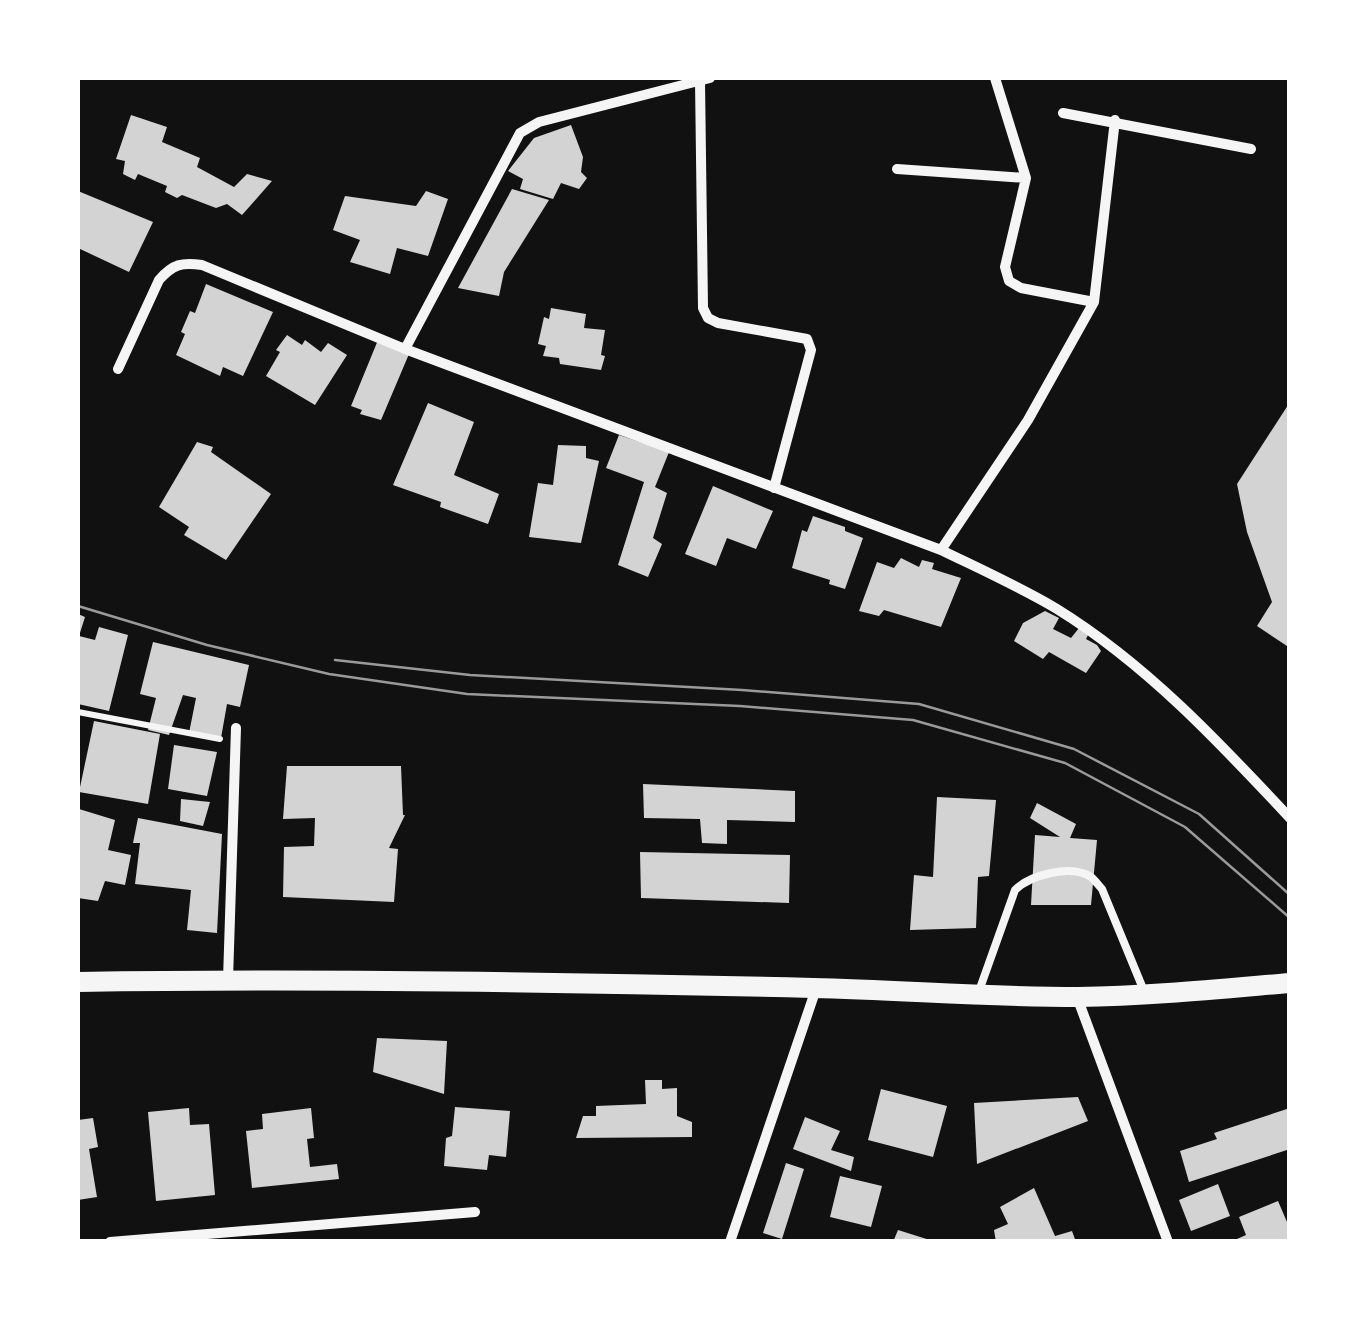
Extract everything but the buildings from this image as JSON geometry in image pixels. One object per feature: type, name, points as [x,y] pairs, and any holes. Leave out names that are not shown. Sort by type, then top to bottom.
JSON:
[{"type":"main road","points":[[78,982],[228,980],[816,988],[1077,997],[1290,983]]},
{"type":"street","points":[[995,78],[1026,178],[1005,267],[1009,282],[1021,288],[1094,302]]},
{"type":"street","points":[[405,349],[520,133],[538,122],[705,79],[703,308],[708,318],[718,323],[807,339],[811,350],[774,488]]},
{"type":"street","points":[[1063,112],[1251,149]]},
{"type":"street","points":[[941,550],[1028,420],[1094,302],[1115,120]]},
{"type":"street","points":[[897,169],[1026,178]]},
{"type":"street","points":[[118,369],[159,280],[183,262],[202,265],[405,349],[941,550],[1057,610],[1130,661],[1203,728],[1290,818]]},
{"type":"street","points":[[228,980],[236,728]]},
{"type":"street","points":[[730,1242],[816,988]]},
{"type":"street","points":[[1077,997],[1168,1242]]},
{"type":"street","points":[[110,1242],[475,1212]]},
{"type":"lane","points":[[977,995],[1015,890],[1039,874],[1078,872],[1091,877],[1102,889],[1146,995]]},
{"type":"path","points":[[78,712],[236,742]]},
{"type":"tram line","points":[[78,606],[207,645],[329,674],[467,694],[740,706],[913,720],[1065,763],[1185,827],[1290,918]]},
{"type":"tram line","points":[[335,660],[470,675],[919,704],[1074,749],[1199,814],[1290,895]]}]
